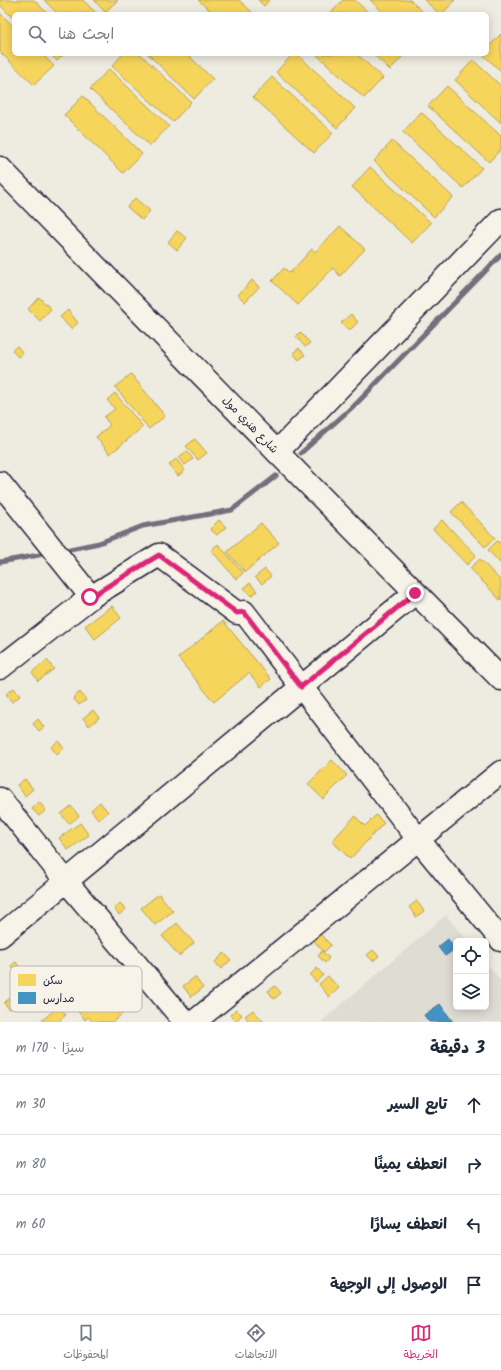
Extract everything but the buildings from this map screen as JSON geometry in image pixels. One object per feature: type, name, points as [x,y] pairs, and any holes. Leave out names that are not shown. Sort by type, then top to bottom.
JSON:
[{"type":"main road","name":"شارع هنري مول","points":[[0,168],[501,680]]},
{"type":"main road","points":[[277,452],[501,220]]},
{"type":"main road","points":[[0,483],[90,597]]},
{"type":"main road","points":[[0,668],[90,597],[159,555],[237,613],[244,612],[418,839],[501,940]]},
{"type":"main road","points":[[0,936],[415,593]]},
{"type":"main road","points":[[194,1022],[501,772]]},
{"type":"main road","points":[[0,799],[66,881],[138,966]]},
{"type":"main road","points":[[142,971],[185,1022]]},
{"type":"shaded area","points":[[446,915],[465,938],[453,938],[453,1010],[489,1010],[489,967],[501,981],[501,1022],[321,1022]]},
{"type":"waterway","points":[[301,453],[358,402],[501,255]]},
{"type":"waterway","points":[[70,549],[99,543],[143,526],[232,510],[276,476]]},
{"type":"waterway","points":[[0,562],[39,555]]},
{"type":"route","points":[[90,597],[159,555],[237,613],[244,612],[301,687],[415,593]]}]
